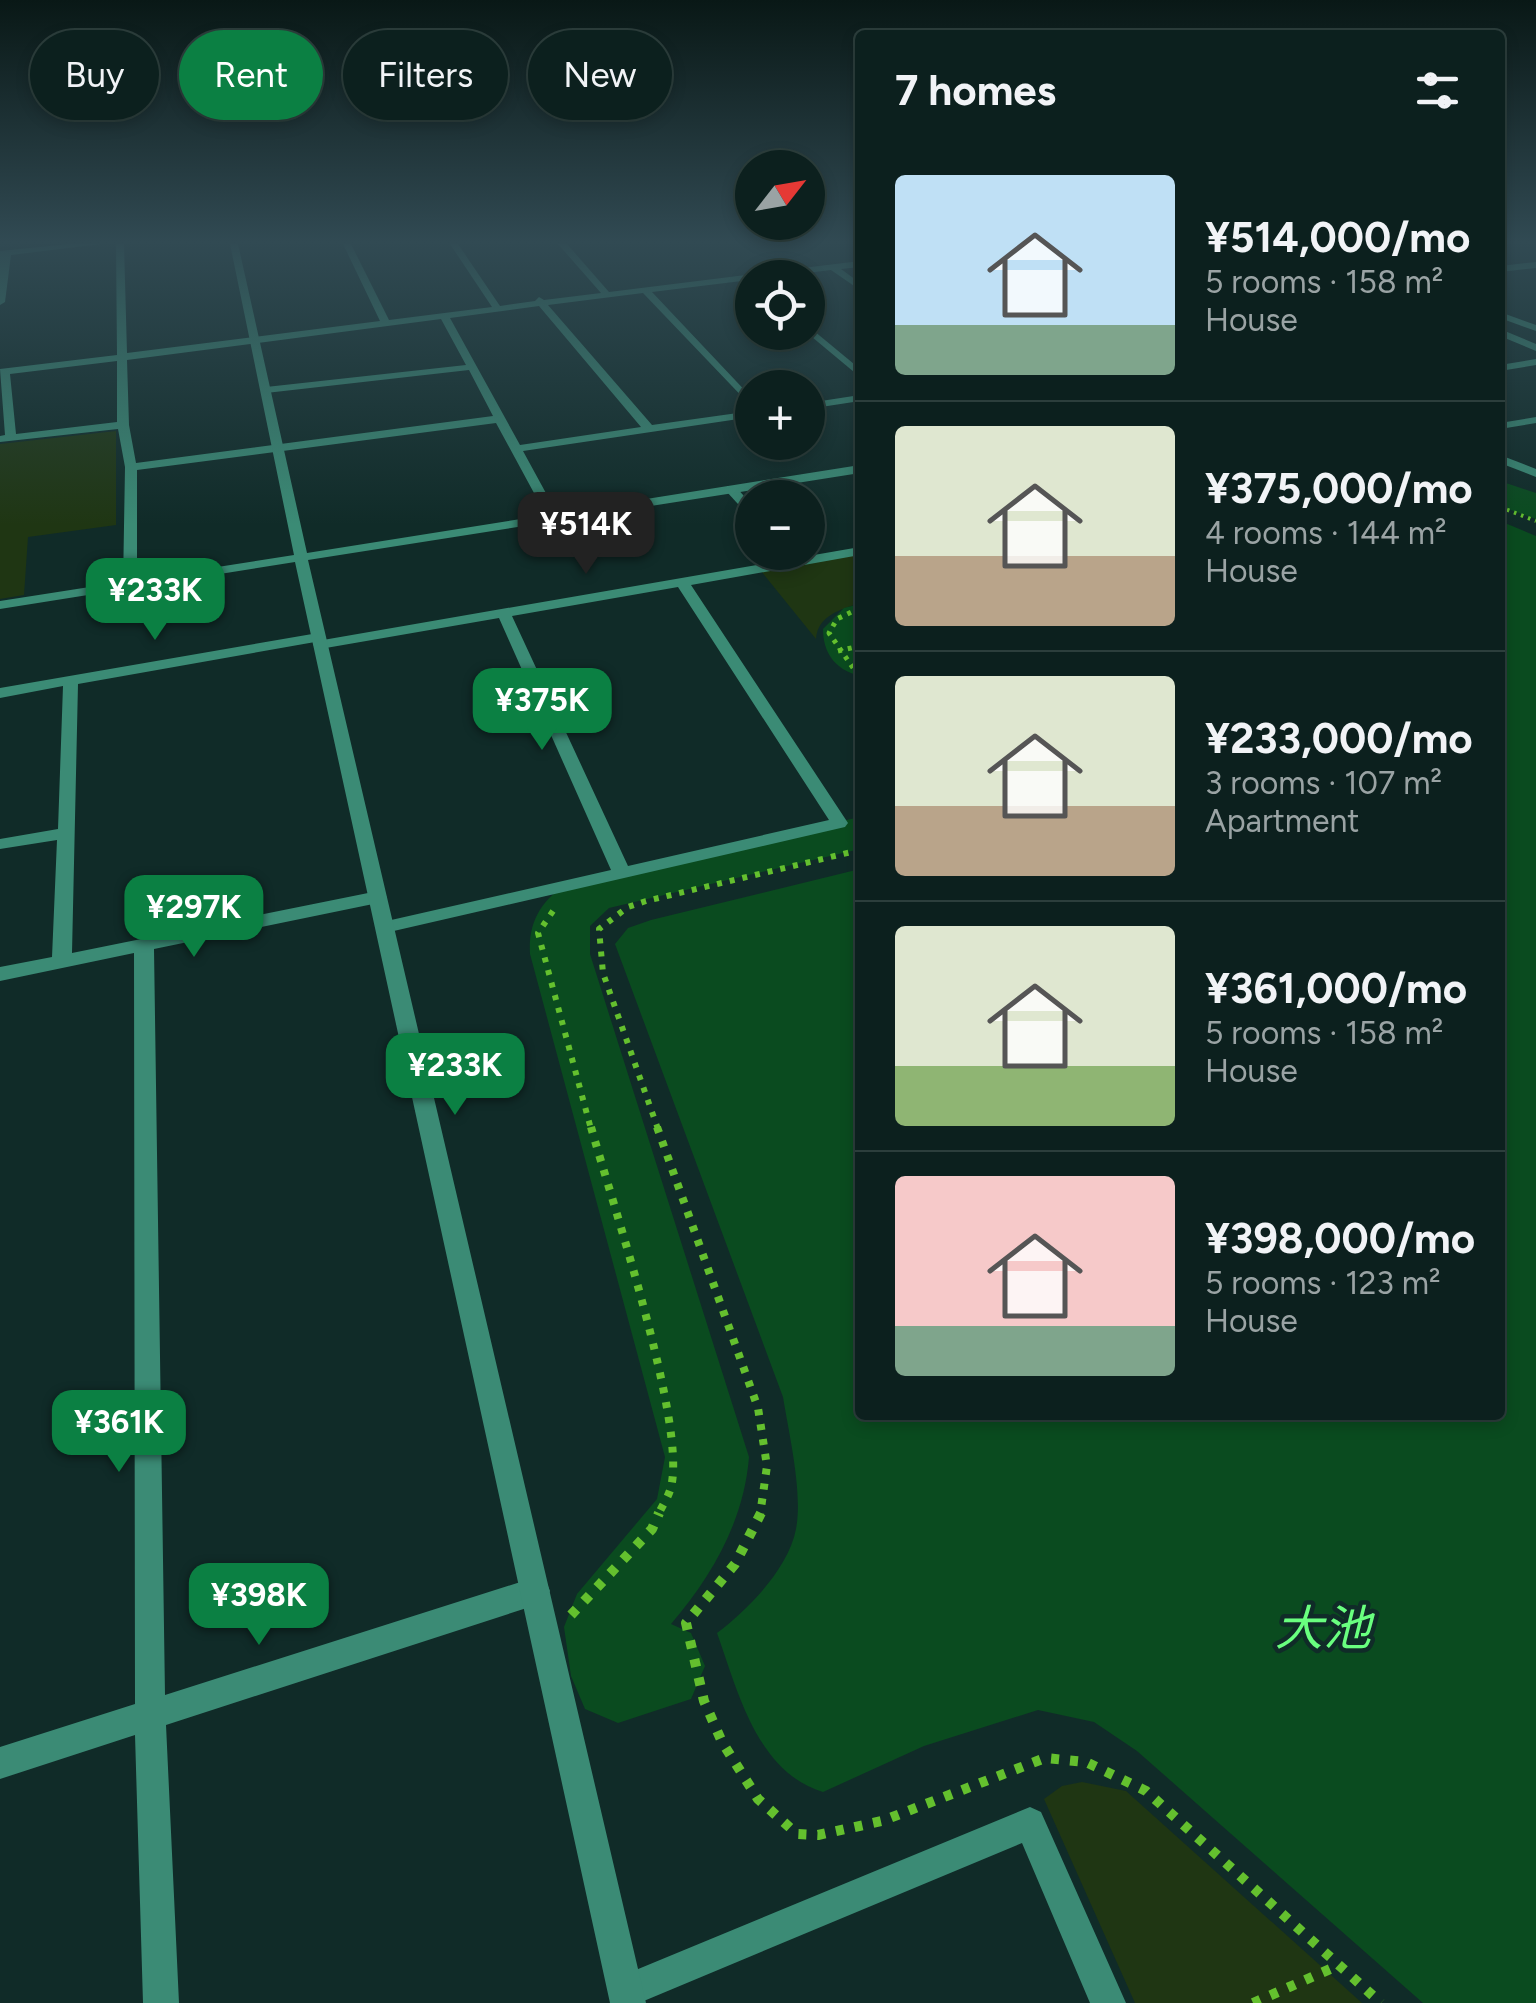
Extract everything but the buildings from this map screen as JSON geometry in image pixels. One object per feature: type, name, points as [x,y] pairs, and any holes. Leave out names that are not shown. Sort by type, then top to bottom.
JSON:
[{"type":"street","points":[[124,337],[123,424],[131,466],[130,585]]},
{"type":"street","points":[[123,424],[5,438],[2,372],[275,337]]},
{"type":"street","points":[[456,337],[553,517]]},
{"type":"street","points":[[571,337],[649,429]]},
{"type":"street","points":[[689,337],[735,386]]},
{"type":"street","points":[[1512,337],[1536,348]]},
{"type":"street","points":[[256,340],[276,449],[627,1997],[1030,1822],[1108,2003]]},
{"type":"street","points":[[825,343],[855,370]]},
{"type":"street","points":[[1505,367],[1536,362]]},
{"type":"street","points":[[266,390],[471,367]]},
{"type":"street","points":[[825,403],[855,399]]},
{"type":"street","points":[[515,449],[735,416]]},
{"type":"street","points":[[131,466],[498,419]]},
{"type":"street","points":[[1505,425],[1536,420]]},
{"type":"street","points":[[1505,461],[1536,473]]},
{"type":"street","points":[[0,606],[855,469]]},
{"type":"street","points":[[731,489],[735,493]]},
{"type":"street","points":[[825,554],[855,551]]},
{"type":"street","points":[[0,693],[504,614],[736,570]]},
{"type":"street","points":[[386,927],[839,823],[682,582]]},
{"type":"street","points":[[504,614],[622,872]]},
{"type":"street","points":[[62,961],[70,680]]},
{"type":"street","points":[[0,844],[65,833]]},
{"type":"street","points":[[0,974],[378,896]]},
{"type":"street","points":[[144,946],[150,1714],[161,2003]]},
{"type":"street","points":[[0,1763],[536,1591]]},
{"type":"path","points":[[1505,508],[1536,521]]},
{"type":"path","points":[[855,611],[831,626],[831,641],[855,672]]},
{"type":"path","points":[[838,651],[855,647]]},
{"type":"path","points":[[855,851],[646,901],[628,908],[599,929],[602,973],[742,1366],[766,1458],[765,1498],[752,1529],[735,1564],[686,1623],[716,1734],[772,1816],[797,1834],[831,1834],[870,1824],[1045,1758],[1075,1758],[1106,1766],[1146,1792],[1381,2003]]},
{"type":"path","points":[[546,1641],[641,1542],[664,1507],[673,1465],[663,1388],[538,933],[567,896],[564,886]]},
{"type":"path","points":[[1254,2003],[1337,1966]]},
{"type":"shaded area","points":[[116,431],[116,525],[28,537],[24,595],[0,599],[0,444]]},
{"type":"shaded area","points":[[855,554],[855,605],[826,619],[816,639],[761,571],[825,570],[825,559]]},
{"type":"shaded area","points":[[1082,1782],[1126,1791],[1362,2003],[1135,2003],[1044,1799],[1062,1786]]},
{"type":"water","name":"大池","points":[[1505,523],[1536,536],[1536,2003],[1423,2003],[1137,1751],[1094,1722],[1038,1710],[924,1746],[823,1792],[800,1782],[766,1748],[742,1704],[717,1633],[753,1601],[792,1544],[798,1515],[797,1481],[783,1397],[615,944],[628,928],[855,870],[855,1420],[1505,1420]]},
{"type":"waterway","points":[[1505,495],[1536,507]]},
{"type":"waterway","points":[[855,621],[845,629],[846,646],[855,656]]},
{"type":"waterway","points":[[658,1666],[618,1676],[610,1627],[660,1569],[687,1529],[698,1507],[707,1457],[560,954],[559,934],[567,913],[590,895],[855,834]]}]
